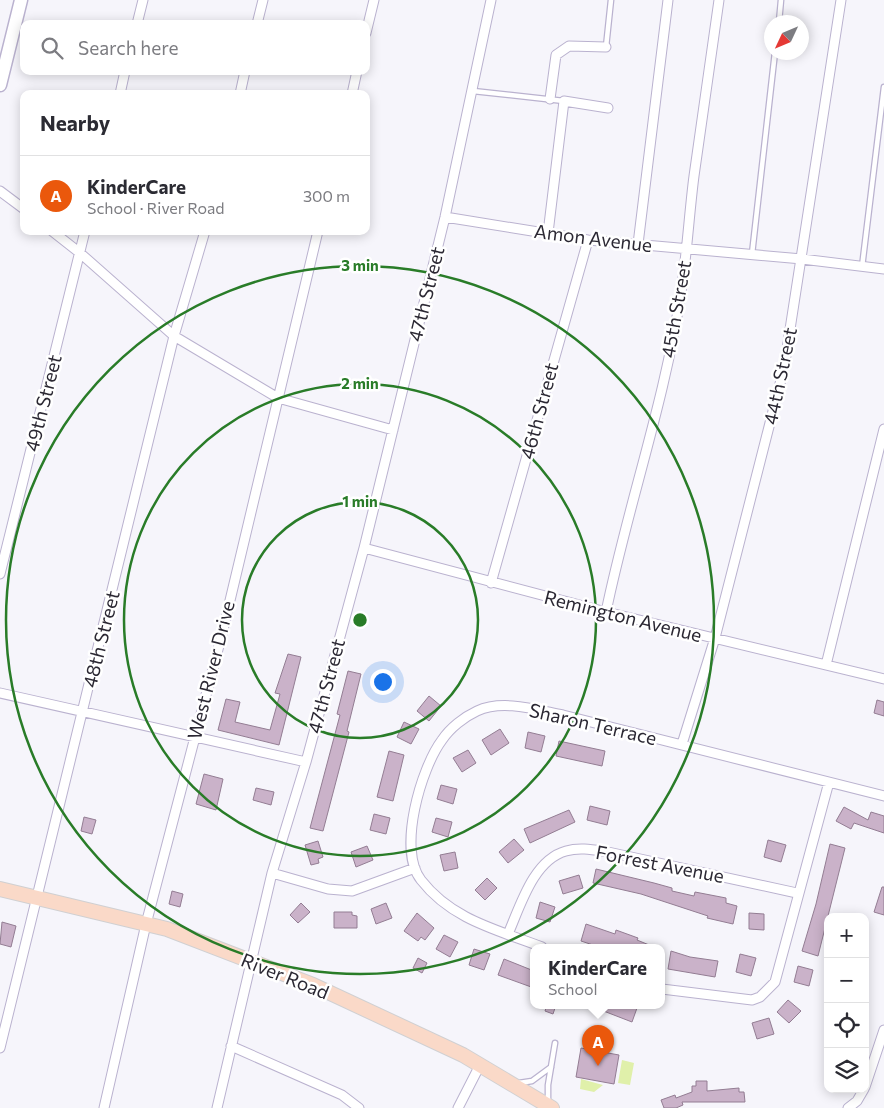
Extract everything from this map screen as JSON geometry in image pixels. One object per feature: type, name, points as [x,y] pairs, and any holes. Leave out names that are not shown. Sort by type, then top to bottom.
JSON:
[{"type":"main road","points":[[0,85],[21,0]]},
{"type":"main road","name":"River Road","points":[[0,889],[167,929],[312,985],[480,1065],[550,1107]]},
{"type":"street","points":[[138,20],[143,0]]},
{"type":"street","points":[[258,20],[263,0]]},
{"type":"street","points":[[369,20],[374,0]]},
{"type":"street","name":"47th Street","points":[[217,1108],[272,873],[306,762],[364,548],[445,217],[492,0]]},
{"type":"street","points":[[638,244],[668,0]]},
{"type":"street","name":"45th Street","points":[[606,612],[620,543],[632,505],[663,382],[681,293],[694,178],[719,0]]},
{"type":"street","name":"44th Street","points":[[682,744],[715,638],[784,368],[840,0]]},
{"type":"street","points":[[550,99],[556,56],[569,46],[606,47]]},
{"type":"street","points":[[121,90],[124,75]]},
{"type":"street","points":[[241,90],[244,75]]},
{"type":"street","points":[[353,90],[356,75]]},
{"type":"street","points":[[548,234],[564,101],[608,108]]},
{"type":"street","points":[[0,191],[20,206]]},
{"type":"street","name":"Amon Avenue","points":[[445,217],[588,240],[752,254],[884,269]]},
{"type":"street","points":[[57,235],[174,336],[278,398],[393,430]]},
{"type":"street","name":"49th Street","points":[[0,574],[84,235]]},
{"type":"street","name":"48th Street","points":[[0,1048],[38,899],[174,336],[204,235]]},
{"type":"street","name":"West River Drive","points":[[104,1108],[146,924],[195,738],[317,235]]},
{"type":"street","name":"46th Street","points":[[491,583],[588,240]]},
{"type":"street","points":[[826,665],[884,430]]},
{"type":"street","name":"Remington Avenue","points":[[364,548],[606,612],[884,679]]},
{"type":"street","points":[[0,693],[83,714],[306,762]]},
{"type":"street","name":"Sharon Terrace","points":[[416,868],[410,840],[413,814],[433,755],[442,740],[453,728],[478,710],[500,707],[530,708],[682,744],[884,796]]},
{"type":"street","points":[[665,989],[742,1000],[760,997],[775,982],[829,782]]},
{"type":"street","name":"Forrest Avenue","points":[[508,934],[530,882],[541,868],[564,851],[579,849],[608,852],[798,893]]},
{"type":"street","points":[[272,873],[328,889],[352,891],[416,868],[420,879],[441,901],[482,927],[534,944]]},
{"type":"street","points":[[869,1076],[884,1030]]},
{"type":"street","points":[[232,1046],[342,1095],[359,1108]]},
{"type":"street","points":[[458,1108],[480,1065]]},
{"type":"street","points":[[848,1108],[857,1102],[862,1093]]},
{"type":"lane","points":[[606,47],[611,0]]},
{"type":"lane","points":[[780,15],[781,0]]},
{"type":"lane","points":[[752,254],[774,60]]},
{"type":"lane","points":[[862,267],[884,88]]},
{"type":"lane","points":[[473,91],[564,101]]},
{"type":"lane","points":[[550,1107],[548,1085],[555,1043]]},
{"type":"lane","points":[[513,1084],[532,1081],[552,1066]]},
{"type":"green space","points":[[622,1060],[634,1063],[630,1085],[618,1083]]},
{"type":"green space","points":[[581,1079],[603,1085],[594,1092],[580,1089]]},
{"type":"building","points":[[288,654],[301,657],[279,745],[218,730],[226,699],[240,702],[235,722],[270,730],[280,694],[275,693]]},
{"type":"building","points":[[348,671],[361,674],[347,731],[349,732],[323,831],[310,828],[340,715],[337,714]]},
{"type":"building","points":[[429,696],[441,706],[429,721],[417,711]]},
{"type":"building","points":[[877,700],[884,702],[884,716],[874,713]]},
{"type":"building","points":[[404,722],[419,729],[411,744],[397,737]]},
{"type":"building","points":[[500,729],[509,743],[491,755],[482,740]]},
{"type":"building","points":[[528,732],[545,736],[541,752],[525,748]]},
{"type":"building","points":[[559,741],[605,751],[602,766],[556,756]]},
{"type":"building","points":[[468,750],[476,763],[462,772],[453,758]]},
{"type":"building","points":[[389,751],[404,755],[393,801],[377,797]]},
{"type":"building","points":[[204,774],[223,779],[216,810],[196,804]]},
{"type":"building","points":[[441,785],[457,789],[453,804],[437,799]]},
{"type":"building","points":[[256,788],[274,792],[271,805],[253,800]]},
{"type":"building","points":[[590,806],[610,811],[607,825],[587,820]]},
{"type":"building","points":[[844,807],[868,820],[871,812],[884,816],[884,833],[854,823],[851,829],[836,821]]},
{"type":"building","points":[[569,810],[575,822],[530,843],[524,829]]},
{"type":"building","points":[[374,814],[390,818],[386,834],[370,830]]},
{"type":"building","points":[[84,817],[96,820],[92,834],[81,831]]},
{"type":"building","points":[[436,818],[452,822],[448,837],[432,832]]},
{"type":"building","points":[[514,839],[524,850],[508,863],[499,852]]},
{"type":"building","points":[[768,840],[786,845],[781,862],[764,857]]},
{"type":"building","points":[[318,841],[323,857],[318,859],[319,863],[311,865],[305,845]]},
{"type":"building","points":[[830,844],[845,848],[829,913],[824,913],[824,932],[818,956],[802,951],[816,904]]},
{"type":"building","points":[[367,846],[373,860],[356,867],[351,852]]},
{"type":"building","points":[[455,852],[458,868],[444,871],[440,855]]},
{"type":"building","points":[[596,869],[654,883],[672,888],[672,891],[694,896],[695,892],[726,898],[726,903],[737,906],[733,924],[707,918],[708,916],[641,894],[593,883]]},
{"type":"building","points":[[579,875],[583,888],[563,894],[559,881]]},
{"type":"building","points":[[487,878],[497,888],[485,900],[475,890]]},
{"type":"building","points":[[882,887],[884,887],[884,915],[874,912]]},
{"type":"building","points":[[172,891],[183,894],[180,907],[169,904]]},
{"type":"building","points":[[540,902],[555,907],[550,922],[536,918]]},
{"type":"building","points":[[301,903],[310,912],[298,923],[290,915]]},
{"type":"building","points":[[386,903],[392,918],[376,924],[371,909]]},
{"type":"building","points":[[334,912],[352,912],[352,915],[357,916],[357,928],[334,928]]},
{"type":"building","points":[[417,913],[434,928],[425,940],[421,937],[418,941],[404,931]]},
{"type":"building","points":[[749,913],[764,914],[764,930],[749,929]]},
{"type":"building","points":[[2,922],[16,926],[11,947],[0,944]]},
{"type":"building","points":[[586,924],[615,934],[616,930],[638,938],[637,940],[647,944],[590,944],[581,941]]},
{"type":"building","points":[[444,935],[458,942],[450,957],[436,949]]},
{"type":"building","points":[[474,949],[490,954],[484,970],[469,965]]},
{"type":"building","points":[[671,951],[690,957],[718,961],[715,977],[668,969]]},
{"type":"building","points":[[740,954],[756,958],[751,976],[736,972]]},
{"type":"building","points":[[418,958],[427,963],[422,973],[413,968]]},
{"type":"building","points":[[504,959],[530,969],[530,987],[498,975]]},
{"type":"building","points":[[798,966],[813,970],[809,986],[794,982]]},
{"type":"building","points":[[788,1000],[801,1011],[789,1023],[777,1012]]},
{"type":"building","points":[[546,1009],[555,1009],[553,1014],[545,1011]]},
{"type":"building","points":[[598,1009],[637,1009],[632,1022]]},
{"type":"building","points":[[769,1018],[774,1034],[757,1039],[752,1023]]},
{"type":"building","points":[[581,1048],[619,1055],[614,1084],[576,1077]]},
{"type":"building","points":[[696,1081],[707,1081],[707,1091],[739,1088],[739,1092],[744,1092],[745,1102],[682,1102],[683,1105],[676,1108],[664,1108],[661,1100],[675,1095],[676,1098],[692,1092],[692,1086],[696,1086]]},
{"type":"place","name":"KinderCare","points":[[598,1066]]}]
